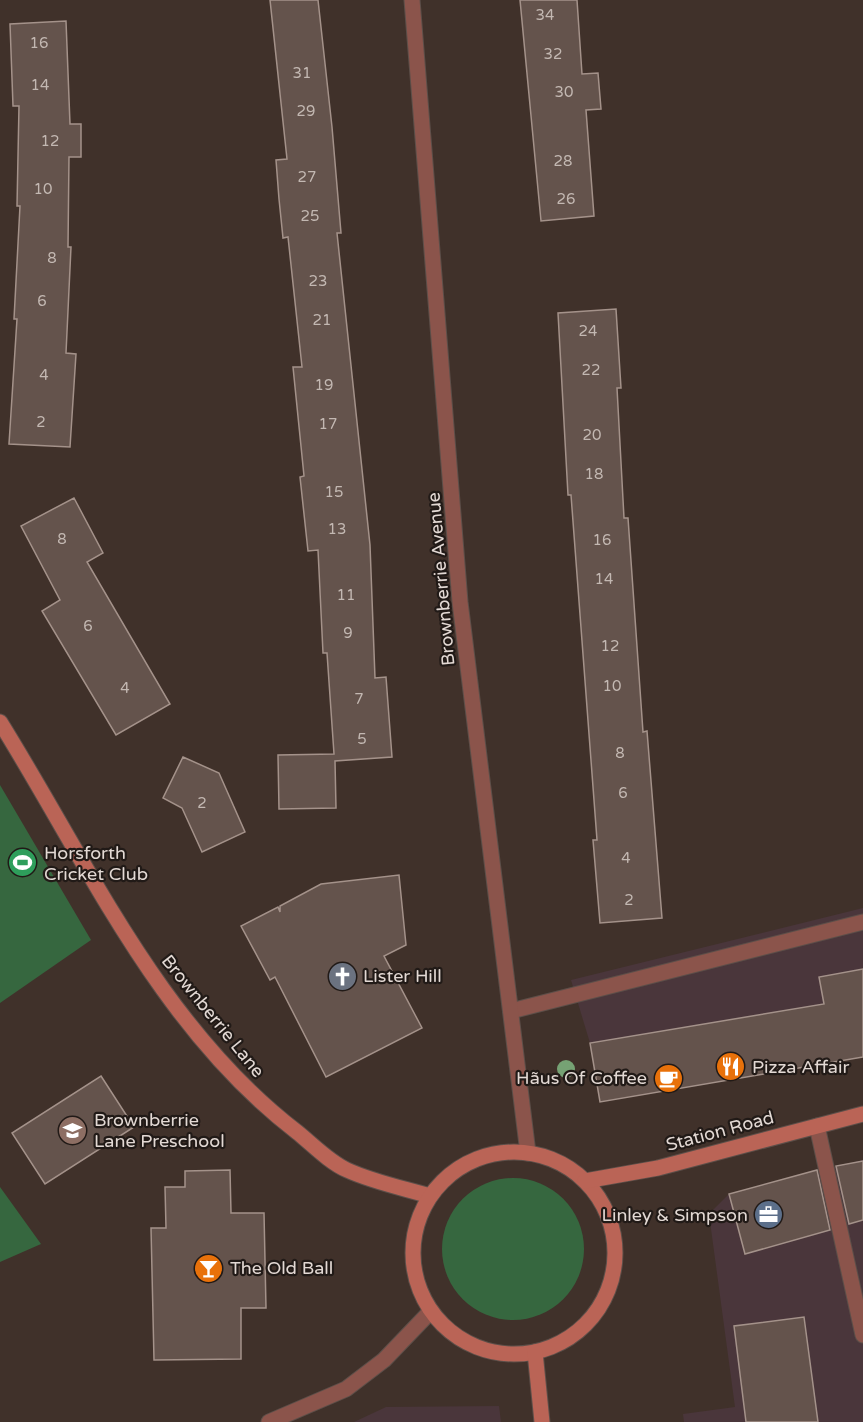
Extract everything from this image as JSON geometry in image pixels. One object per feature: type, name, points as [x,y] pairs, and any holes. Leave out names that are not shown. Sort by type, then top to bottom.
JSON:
[{"type":"street","name":"Brownberrie Avenue","points":[[412,0],[460,602],[528,1153]]},
{"type":"street","name":"Brownberrie Lane","points":[[0,722],[126,936],[166,996],[228,1071],[268,1110],[346,1170],[430,1196]]},
{"type":"street","points":[[511,1011],[863,922]]},
{"type":"street","name":"Station Road","points":[[585,1181],[658,1168],[863,1114]]},
{"type":"street","points":[[817,1126],[863,1335]]},
{"type":"street","points":[[500,1152],[528,1153],[559,1162],[585,1181],[604,1206],[614,1235],[614,1266],[605,1296],[588,1322],[564,1341],[535,1352],[506,1354],[477,1347],[451,1332],[431,1311],[417,1284],[412,1254],[416,1224],[430,1196],[448,1175],[473,1161],[500,1152]]},
{"type":"street","points":[[269,1422],[346,1389],[384,1360],[431,1311]]},
{"type":"street","points":[[535,1352],[542,1422]]},
{"type":"shaded area","points":[[863,908],[863,1057],[600,1102],[590,1043],[571,980]]},
{"type":"shaded area","points":[[863,1160],[863,1422],[684,1422],[683,1414],[735,1407],[709,1214],[729,1194]]},
{"type":"shaded area","points":[[499,1406],[501,1422],[354,1422],[386,1407]]},
{"type":"green space","name":"Horsforth Cricket Club","points":[[0,785],[91,940],[0,1003]]},
{"type":"green space","points":[[513,1178],[540,1183],[563,1199],[579,1222],[584,1249],[579,1276],[563,1299],[540,1315],[513,1320],[486,1315],[463,1299],[447,1276],[442,1249],[447,1222],[463,1199],[486,1183]]},
{"type":"green space","points":[[0,1187],[41,1244],[0,1262]]},
{"type":"building","points":[[270,0],[318,0],[341,233],[337,233],[370,545],[375,678],[386,677],[392,757],[335,761],[336,808],[279,809],[278,755],[334,754],[327,653],[323,653],[318,550],[308,551],[300,477],[304,476],[293,367],[302,367],[288,237],[283,238],[279,199],[276,160],[287,159]]},
{"type":"building","points":[[520,0],[577,0],[582,74],[598,73],[601,109],[586,110],[594,216],[541,221]]},
{"type":"building","points":[[66,21],[70,124],[81,124],[81,157],[69,157],[68,247],[71,247],[66,353],[76,354],[70,447],[9,444],[17,319],[14,319],[20,206],[17,206],[19,106],[13,106],[10,24]]},
{"type":"building","points":[[616,309],[621,388],[617,388],[624,518],[628,518],[643,732],[647,731],[662,918],[600,923],[593,840],[597,840],[571,495],[568,495],[558,313]]},
{"type":"building","points":[[74,498],[103,553],[87,562],[170,704],[116,735],[42,611],[60,600],[21,526]]},
{"type":"building","points":[[183,757],[219,773],[245,832],[202,852],[182,808],[163,798]]},
{"type":"building","name":"Lister Hill","points":[[399,875],[406,945],[384,956],[422,1028],[326,1077],[275,977],[270,980],[241,926],[278,907],[280,912],[280,906],[321,884]]},
{"type":"building","points":[[863,969],[863,1057],[600,1102],[590,1043],[824,1004],[819,977]]},
{"type":"building","name":"Brownberrie Lane Preschool","points":[[101,1076],[134,1127],[45,1184],[12,1133]]},
{"type":"building","points":[[863,1161],[863,1220],[849,1224],[836,1166]]},
{"type":"building","name":"The Old Ball","points":[[230,1170],[231,1213],[264,1213],[266,1308],[241,1308],[241,1359],[154,1360],[151,1228],[166,1228],[165,1187],[185,1187],[185,1171]]},
{"type":"building","name":"Linley & Simpson","points":[[817,1170],[830,1230],[745,1254],[729,1194]]},
{"type":"building","points":[[804,1317],[818,1422],[746,1422],[734,1326]]},
{"type":"place","name":"Horsforth Cricket Club","points":[[23,863]]},
{"type":"place","name":"Lister Hill","points":[[342,976]]},
{"type":"place","name":"Pizza Affair","points":[[731,1067]]},
{"type":"place","name":"Hãus Of Coffee","points":[[668,1078]]},
{"type":"place","name":"Brownberrie Lane Preschool","points":[[73,1130]]},
{"type":"place","name":"Linley & Simpson","points":[[769,1215]]},
{"type":"place","name":"The Old Ball","points":[[209,1268]]}]
